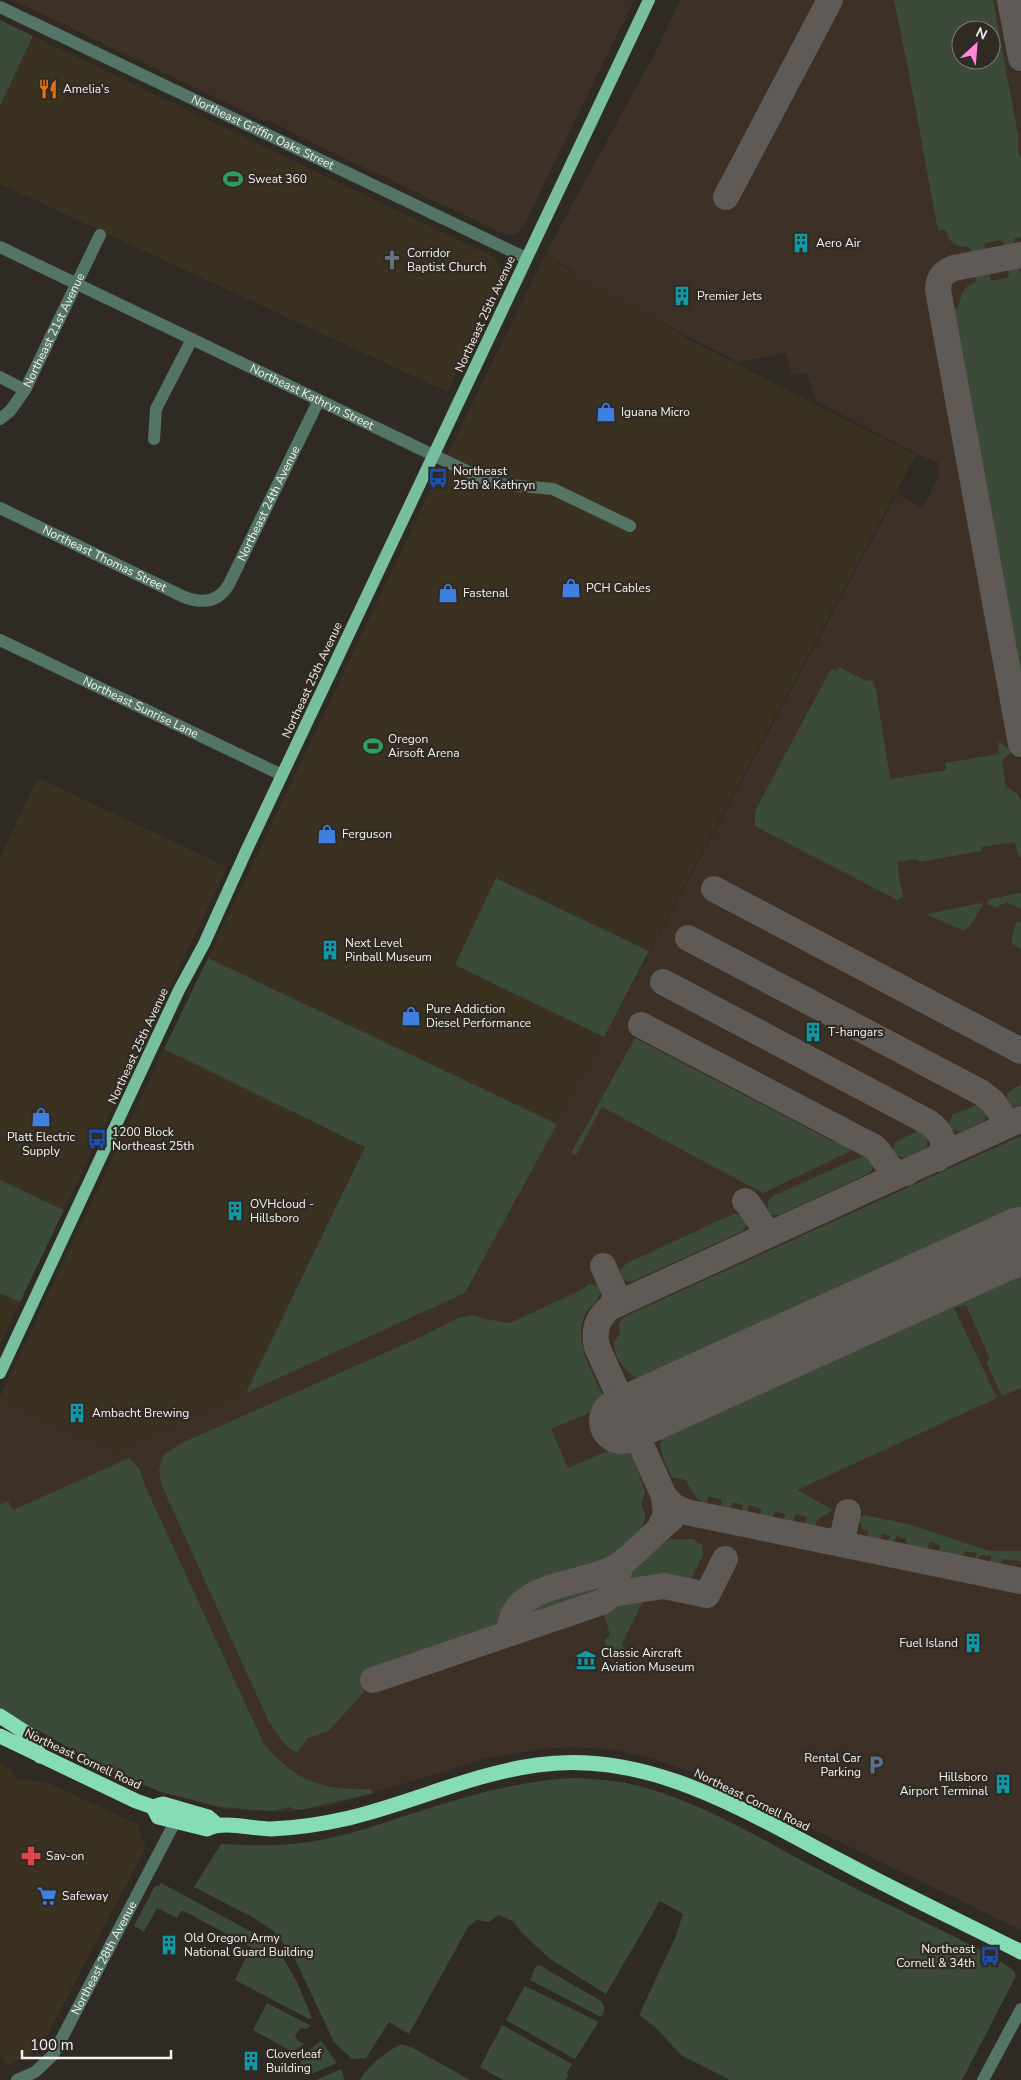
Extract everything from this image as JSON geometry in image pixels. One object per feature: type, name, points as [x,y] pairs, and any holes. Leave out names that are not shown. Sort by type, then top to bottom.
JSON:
[{"type":"highway","points":[[0,1716],[31,1736],[40,1756]]},
{"type":"highway","name":"Northeast Cornell Road","points":[[0,1736],[153,1807],[163,1804],[208,1817],[216,1824]]},
{"type":"highway","name":"Northeast Cornell Road","points":[[153,1807],[158,1818],[207,1829],[216,1824],[269,1829],[310,1826],[381,1809],[479,1776],[527,1766],[562,1762],[586,1762],[642,1770],[706,1792],[1021,1952]]},
{"type":"main road","name":"Northeast 25th Avenue","points":[[0,1373],[649,0]]},
{"type":"street","name":"Northeast Griffin Oaks Street","points":[[0,7],[526,258]]},
{"type":"street","name":"Northeast 21st Avenue","points":[[0,419],[10,411],[25,390],[100,235]]},
{"type":"street","name":"Northeast Kathryn Street","points":[[0,247],[481,478],[500,484],[553,489],[630,526]]},
{"type":"street","points":[[154,439],[156,409],[192,339]]},
{"type":"street","points":[[0,377],[25,390]]},
{"type":"street","name":"Northeast 24th Avenue","points":[[212,600],[221,595],[229,584],[319,400]]},
{"type":"street","name":"Northeast Thomas Street","points":[[0,508],[184,598],[194,601],[212,600]]},
{"type":"street","name":"Northeast Sunrise Lane","points":[[0,640],[282,775]]},
{"type":"street","name":"Northeast 28th Avenue","points":[[17,2080],[35,2072],[53,2055],[175,1822]]},
{"type":"street","points":[[983,2080],[1021,2009]]},
{"type":"shaded area","points":[[13,0],[634,0],[523,227],[516,234],[506,235],[300,137],[271,121],[264,121]]},
{"type":"shaded area","points":[[680,0],[1021,0],[1021,1930],[706,1777],[650,1758],[615,1750],[573,1747],[539,1749],[488,1758],[331,1806],[281,1812],[223,1809],[161,1792],[97,1763],[0,1709],[0,1397],[115,1452],[465,1293],[897,494],[922,508],[939,477],[938,462],[926,458],[817,402],[807,373],[791,375],[786,353],[738,362],[582,281],[572,270],[546,253],[656,51]]},
{"type":"shaded area","points":[[33,36],[494,257],[500,265],[501,276],[448,392],[0,184],[0,106]]},
{"type":"shaded area","points":[[546,253],[558,263],[699,345],[916,455],[649,951],[497,878],[456,965],[604,1037],[557,1124],[208,958],[440,470]]},
{"type":"shaded area","points":[[38,778],[227,867],[64,1210],[0,1180],[0,857]]},
{"type":"shaded area","points":[[164,1049],[365,1147],[246,1393],[115,1452],[0,1397]]},
{"type":"shaded area","points":[[0,1293],[20,1302],[0,1345]]},
{"type":"shaded area","points":[[0,1763],[13,1771],[16,1779],[46,1782],[137,1824],[146,1847],[44,2041],[27,2056],[10,2064],[5,2063],[0,2055]]},
{"type":"green space","points":[[894,0],[993,0],[997,20],[951,20],[951,70],[1001,70],[1001,43],[1018,135],[1018,151],[1021,158],[1021,237],[1014,239],[1014,245],[1005,247],[1002,240],[985,243],[984,251],[971,253],[969,247],[953,243],[945,229],[938,231]]},
{"type":"green space","points":[[0,20],[33,36],[0,106]]},
{"type":"green space","points":[[1018,267],[1021,273],[1021,695],[953,312],[954,309],[959,307],[965,288],[976,282],[975,275],[989,273],[991,281],[1007,278],[1009,275],[1008,270]]},
{"type":"green space","points":[[839,667],[864,680],[872,681],[876,689],[890,779],[947,770],[945,763],[999,754],[998,742],[1010,749],[1010,753],[1002,761],[1006,787],[1017,793],[1021,801],[1021,857],[1018,856],[1015,842],[981,847],[981,851],[920,862],[915,859],[898,862],[903,897],[897,900],[755,826],[755,811],[831,669],[837,671]]},
{"type":"green space","points":[[496,878],[649,951],[604,1037],[455,965]]},
{"type":"green space","points":[[1021,893],[1021,909],[1006,902],[1004,905],[1000,904],[998,908],[987,904],[989,899]]},
{"type":"green space","points":[[981,903],[983,905],[970,926],[964,931],[926,914]]},
{"type":"green space","points":[[1018,921],[1021,923],[1021,949],[1011,943],[1015,925]]},
{"type":"green space","points":[[208,958],[557,1124],[465,1293],[246,1393],[365,1147],[164,1049]]},
{"type":"green space","points":[[635,1038],[834,1142],[841,1138],[852,1143],[854,1147],[851,1151],[763,1193],[602,1107],[576,1155],[571,1153]]},
{"type":"green space","points":[[1021,1084],[1021,1105],[1012,1106],[1007,1099],[1007,1093]]},
{"type":"green space","points":[[977,1105],[985,1110],[986,1116],[984,1121],[961,1132],[951,1130],[949,1124],[952,1115]]},
{"type":"green space","points":[[917,1131],[923,1132],[928,1137],[926,1148],[905,1158],[896,1156],[893,1150],[895,1142]]},
{"type":"green space","points":[[1021,1136],[1021,1215],[741,1342],[668,1372],[653,1370],[645,1377],[636,1377],[618,1359],[614,1343],[620,1333],[619,1323],[624,1317]]},
{"type":"green space","points":[[865,1157],[873,1167],[868,1174],[779,1215],[772,1215],[768,1210],[768,1201],[773,1196],[858,1158]]},
{"type":"green space","points":[[0,1180],[64,1210],[20,1302],[0,1293]]},
{"type":"green space","points":[[733,1214],[740,1214],[745,1217],[747,1223],[743,1231],[633,1281],[628,1282],[622,1278],[620,1270],[627,1263]]},
{"type":"green space","points":[[1021,1264],[1021,1388],[1002,1396],[986,1362],[990,1359],[966,1305],[954,1308],[997,1398],[797,1490],[833,1510],[817,1520],[815,1527],[805,1525],[807,1517],[796,1514],[793,1522],[784,1520],[785,1514],[775,1511],[773,1517],[760,1514],[762,1509],[749,1505],[747,1512],[742,1510],[743,1505],[733,1502],[730,1509],[721,1506],[722,1500],[709,1496],[706,1504],[696,1497],[685,1480],[672,1477],[661,1451],[661,1438],[670,1428],[680,1429],[689,1413]]},
{"type":"green space","points":[[589,1284],[599,1286],[600,1295],[585,1314],[581,1327],[581,1338],[586,1358],[603,1396],[602,1402],[590,1412],[551,1429],[568,1468],[617,1447],[627,1449],[635,1463],[645,1492],[641,1505],[645,1518],[641,1534],[609,1564],[525,1591],[515,1599],[500,1624],[495,1628],[412,1653],[382,1665],[370,1674],[364,1692],[329,1731],[308,1738],[297,1753],[292,1750],[280,1739],[268,1720],[162,1486],[159,1471],[161,1460],[166,1453],[184,1442],[425,1335],[458,1318],[473,1315],[484,1319],[510,1323],[583,1289]]},
{"type":"green space","points":[[130,1459],[139,1468],[146,1488],[264,1744],[298,1775],[310,1781],[337,1788],[369,1789],[374,1793],[296,1810],[290,1807],[273,1811],[221,1807],[161,1792],[105,1768],[0,1709],[0,1505],[8,1501],[13,1510]]},
{"type":"green space","points":[[865,1515],[912,1525],[990,1551],[1021,1551],[1021,1561],[1003,1559],[1001,1565],[990,1563],[991,1556],[980,1555],[978,1560],[975,1559],[977,1553],[965,1551],[962,1557],[939,1552],[940,1545],[931,1542],[927,1550],[907,1546],[906,1539],[897,1536],[893,1543],[888,1542],[890,1536],[883,1534],[879,1540],[867,1538],[868,1531],[862,1529],[861,1523],[857,1520],[858,1517]]},
{"type":"green space","points":[[671,1539],[693,1539],[702,1545],[703,1555],[690,1581],[663,1578],[624,1583],[626,1574],[635,1560]]},
{"type":"green space","points":[[607,1576],[604,1586],[596,1594],[516,1621],[522,1609],[532,1601]]},
{"type":"green space","points":[[648,1596],[645,1598],[622,1643],[624,1649],[611,1661],[604,1640],[610,1635],[604,1614],[616,1602]]},
{"type":"green space","points":[[573,1778],[626,1783],[682,1800],[736,1825],[839,1880],[1005,1964],[1014,1971],[1016,1976],[962,2080],[730,2080],[681,2055],[655,2027],[639,2015],[675,1938],[683,1914],[660,1901],[606,1994],[550,1959],[522,1933],[514,1922],[499,1915],[489,1922],[477,1920],[468,1927],[409,2034],[389,2022],[366,2058],[352,2059],[334,2042],[292,1953],[272,1930],[254,1918],[194,1887],[221,1844],[297,1844],[330,1838],[483,1792],[528,1783]]},
{"type":"green space","points":[[161,1883],[265,1939],[270,1944],[274,1943],[296,1980],[312,2018],[309,2019],[235,1980],[251,1947],[182,1910],[177,1918],[157,1908],[144,1932],[134,1926],[155,1886],[159,1886]]},
{"type":"green space","points":[[539,1965],[601,2001],[604,2009],[601,2017],[530,1980],[536,1966]]},
{"type":"green space","points":[[525,1986],[597,2021],[598,2023],[575,2059],[506,2020]]},
{"type":"green space","points":[[267,2003],[311,2026],[305,2029],[301,2028],[295,2036],[298,2041],[304,2044],[297,2049],[289,2050],[253,2030]]},
{"type":"green space","points":[[502,2025],[572,2064],[567,2073],[569,2075],[566,2080],[503,2080],[480,2067]]},
{"type":"green space","points":[[321,2041],[337,2063],[306,2076],[299,2074],[297,2068],[302,2060]]},
{"type":"green space","points":[[401,2044],[411,2047],[470,2080],[360,2080],[363,2074],[378,2059]]},
{"type":"green space","points":[[341,2069],[345,2080],[316,2080]]},
{"type":"taxiway","points":[[726,197],[830,0]]},
{"type":"taxiway","points":[[1010,0],[1021,58]]},
{"type":"taxiway","points":[[1021,255],[954,268],[942,276],[938,290],[1021,744]]},
{"type":"taxiway","points":[[714,889],[1021,1051]]},
{"type":"taxiway","points":[[688,938],[982,1093],[993,1102],[1005,1119],[1016,1122]]},
{"type":"taxiway","points":[[663,982],[928,1122],[937,1130],[942,1139],[943,1149],[937,1159]]},
{"type":"taxiway","points":[[641,1025],[874,1147],[891,1168],[900,1173],[906,1173]]},
{"type":"taxiway","points":[[659,1530],[666,1514],[664,1496],[597,1347],[596,1330],[602,1315],[611,1307],[1021,1119]]},
{"type":"taxiway","points":[[745,1201],[763,1226],[773,1231],[779,1230]]},
{"type":"taxiway","points":[[603,1266],[616,1295],[611,1307]]},
{"type":"taxiway","points":[[664,1496],[673,1506],[686,1512],[1021,1581]]},
{"type":"taxiway","points":[[841,1544],[848,1512]]},
{"type":"taxiway","points":[[510,1632],[513,1615],[522,1603],[552,1587],[605,1572],[619,1565],[671,1519]]},
{"type":"taxiway","points":[[611,1594],[664,1586],[707,1595],[725,1559]]},
{"type":"taxiway","points":[[373,1680],[602,1602],[613,1588],[621,1565],[625,1560]]},
{"type":"runway","points":[[622,1421],[1021,1240]]},
{"type":"place","name":"Amelia's","points":[[48,89]]},
{"type":"place","name":"Sweat 360","points":[[233,179]]},
{"type":"place","name":"Aero Air","points":[[801,243]]},
{"type":"place","name":"Corridor Baptist Church","points":[[392,260]]},
{"type":"place","name":"Premier Jets","points":[[682,296]]},
{"type":"place","name":"Iguana Micro","points":[[606,412]]},
{"type":"place","name":"Northeast 25th & Kathryn","points":[[438,478]]},
{"type":"place","name":"PCH Cables","points":[[571,588]]},
{"type":"place","name":"Fastenal","points":[[448,593]]},
{"type":"place","name":"Oregon Airsoft Arena","points":[[373,746]]},
{"type":"place","name":"Ferguson","points":[[327,834]]},
{"type":"place","name":"Next Level Pinball Museum","points":[[330,950]]},
{"type":"place","name":"Pure Addiction Diesel Performance","points":[[411,1016]]},
{"type":"place","name":"T-hangars","points":[[813,1032]]},
{"type":"place","name":"Platt Electric Supply","points":[[41,1117]]},
{"type":"place","name":"1200 Block Northeast 25th","points":[[97,1139]]},
{"type":"place","name":"OVHcloud - Hillsboro","points":[[235,1211]]},
{"type":"place","name":"Ambacht Brewing","points":[[77,1413]]},
{"type":"place","name":"Fuel Island","points":[[973,1643]]},
{"type":"place","name":"Classic Aircraft Aviation Museum","points":[[586,1660]]},
{"type":"place","name":"Rental Car Parking","points":[[876,1765]]},
{"type":"place","name":"Hillsboro Airport Terminal","points":[[1003,1784]]},
{"type":"place","name":"Sav-on","points":[[31,1856]]},
{"type":"place","name":"Safeway","points":[[47,1896]]},
{"type":"place","name":"Old Oregon Army National Guard Building","points":[[169,1945]]},
{"type":"place","name":"Northeast Cornell & 34th","points":[[990,1956]]},
{"type":"place","name":"Cloverleaf Building","points":[[251,2061]]}]
